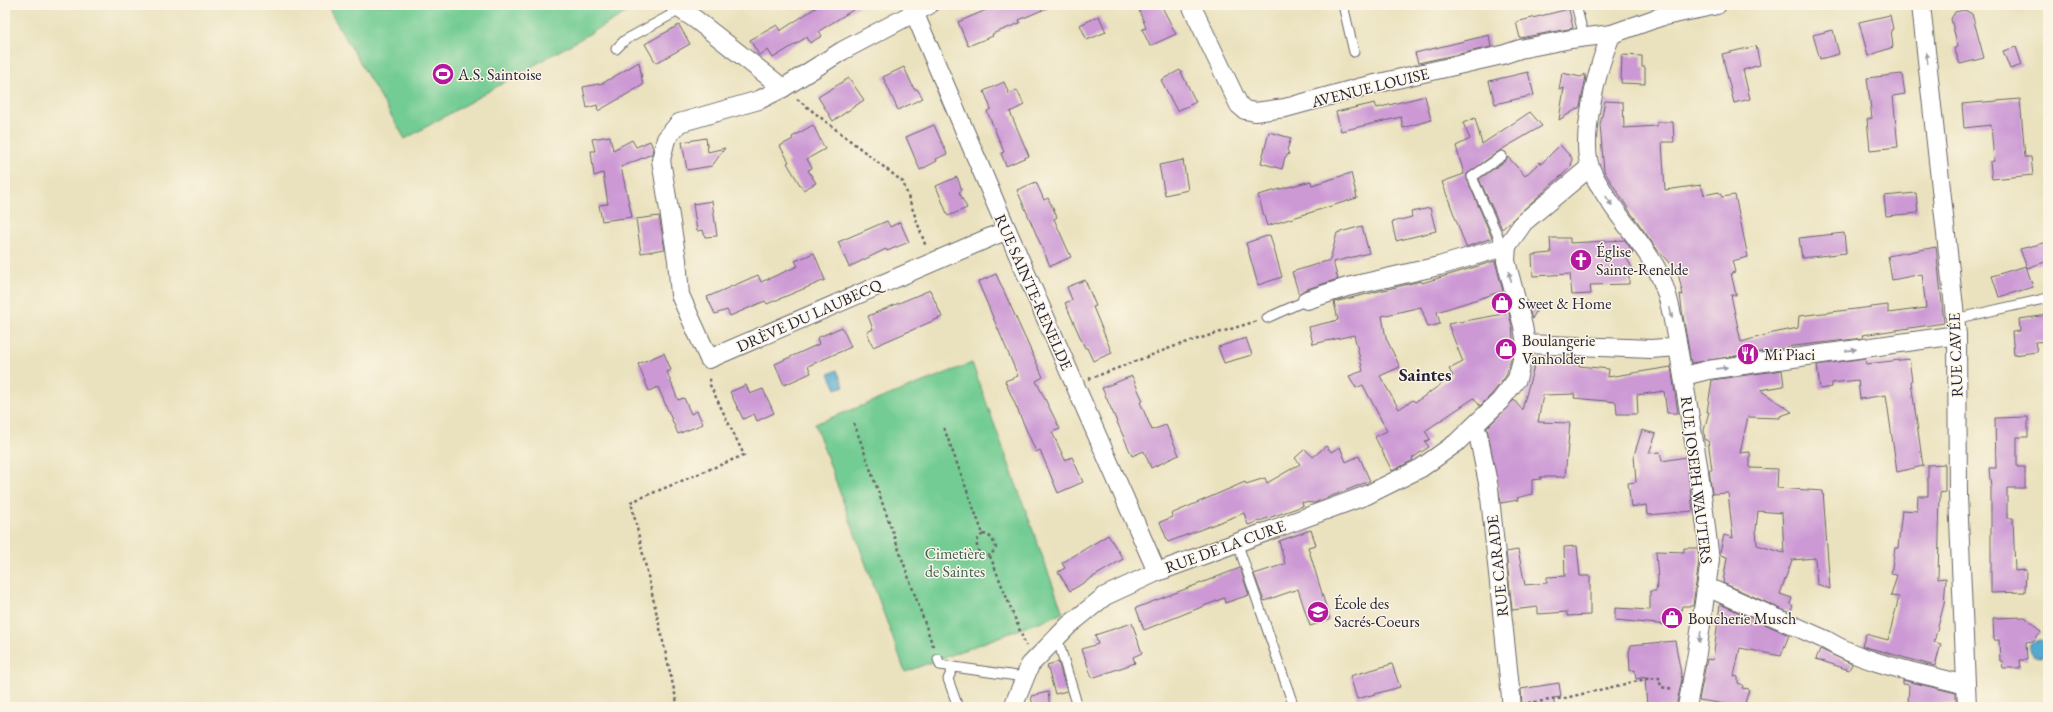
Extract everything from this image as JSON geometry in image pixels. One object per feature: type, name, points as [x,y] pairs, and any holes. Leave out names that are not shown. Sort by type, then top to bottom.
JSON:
[{"type":"street","name":"AVENUE LOUISE","points":[[1191,5],[1239,105],[1245,110],[1255,112],[1285,108],[1502,55],[1520,49],[1584,37],[1612,34],[1660,16],[1717,5]]},
{"type":"street","name":"RUE CAVÉE","points":[[1921,5],[1956,327],[1958,496],[1967,707]]},
{"type":"street","points":[[677,8],[695,19],[783,88]]},
{"type":"street","points":[[709,359],[680,295],[677,260],[661,160],[666,138],[679,123],[759,100],[783,88],[842,51],[922,8]]},
{"type":"street","name":"RUE SAINTE-RENELDE","points":[[922,8],[1007,230],[1157,572]]},
{"type":"street","name":"RUE JOSEPH WAUTERS","points":[[1612,34],[1605,50],[1592,103],[1587,142],[1590,167],[1599,186],[1655,266],[1664,286],[1671,311],[1684,376],[1699,471],[1710,560],[1689,699]]},
{"type":"street","points":[[1306,300],[1347,287],[1439,266],[1504,247],[1524,222],[1590,167]]},
{"type":"street","name":"DRÈVE DU LAUBECQ","points":[[709,359],[1007,230]]},
{"type":"street","points":[[1504,247],[1526,344],[1651,349],[1678,348]]},
{"type":"street","points":[[1684,376],[1708,370],[1956,327]]},
{"type":"street","name":"RUE DE LA CURE","points":[[1013,707],[1024,677],[1035,659],[1069,625],[1105,596],[1157,572],[1366,495],[1421,468],[1456,443],[1500,401],[1517,379],[1526,344]]},
{"type":"street","name":"RUE CARADE","points":[[1473,426],[1478,434],[1489,488],[1512,706]]},
{"type":"street","points":[[1706,587],[1826,640],[1840,649],[1873,660],[1966,685]]},
{"type":"lane","points":[[1343,5],[1354,52]]},
{"type":"lane","points":[[1576,5],[1584,37]]},
{"type":"lane","points":[[616,49],[625,40],[677,8]]},
{"type":"lane","points":[[1502,156],[1472,177],[1504,247]]},
{"type":"lane","points":[[1956,327],[2048,298]]},
{"type":"lane","points":[[1267,318],[1306,300]]},
{"type":"lane","points":[[1237,542],[1294,707]]},
{"type":"lane","points":[[1054,640],[1059,644],[1078,707]]},
{"type":"lane","points":[[938,660],[940,665],[953,668],[1024,677]]},
{"type":"lane","points":[[953,668],[948,679],[958,707]]},
{"type":"path","points":[[783,88],[903,182],[931,262]]},
{"type":"path","points":[[1074,384],[1178,345],[1267,318]]},
{"type":"path","points":[[678,707],[631,502],[744,455],[710,385],[709,359]]},
{"type":"path","points":[[854,423],[938,660]]},
{"type":"path","points":[[944,428],[982,534]]},
{"type":"path","points":[[982,534],[987,534],[992,538],[996,548],[990,556],[979,553],[976,543],[977,538],[982,534]]},
{"type":"path","points":[[990,556],[1018,630],[1035,659]]},
{"type":"path","points":[[1512,706],[1565,698],[1646,679],[1659,678],[1661,687],[1689,699]]},
{"type":"green space","name":"A.S. Saintoise","points":[[338,5],[638,6],[405,139],[329,10]]},
{"type":"green space","name":"Cimetière de Saintes","points":[[972,363],[1063,613],[905,672],[815,424]]},
{"type":"water","points":[[837,370],[844,386],[836,389],[829,374]]},
{"type":"water","points":[[2039,640],[2045,643],[2048,649],[2045,655],[2039,658],[2033,655],[2030,649],[2033,643]]},
{"type":"building","points":[[820,5],[861,5],[819,31],[822,36],[810,43],[807,37],[773,58],[768,50],[759,55],[750,40],[777,25],[780,31]]},
{"type":"building","points":[[998,5],[1054,5],[1019,20],[1020,23],[992,34],[993,36],[968,46],[958,22]]},
{"type":"building","points":[[1137,5],[1161,5],[1176,34],[1150,46],[1142,29],[1146,28]]},
{"type":"building","points":[[1569,9],[1573,28],[1520,38],[1516,22]]},
{"type":"building","points":[[1965,10],[1972,14],[1984,58],[1960,64],[1954,48],[1958,47],[1951,19],[1955,12]]},
{"type":"building","points":[[1890,15],[1893,29],[1891,30],[1893,47],[1868,56],[1859,22]]},
{"type":"building","points":[[1099,16],[1106,32],[1087,40],[1080,25]]},
{"type":"building","points":[[679,25],[690,44],[656,63],[645,44]]},
{"type":"building","points":[[1833,30],[1839,54],[1820,59],[1813,35]]},
{"type":"building","points":[[1489,35],[1491,47],[1418,63],[1415,53]]},
{"type":"building","points":[[1756,46],[1760,65],[1743,70],[1750,99],[1734,103],[1722,54]]},
{"type":"building","points":[[2016,47],[2022,65],[2010,69],[2003,51]]},
{"type":"building","points":[[1622,55],[1642,56],[1642,67],[1645,67],[1645,84],[1621,83]]},
{"type":"building","points":[[639,62],[643,85],[598,111],[597,105],[587,108],[583,87],[603,83]]},
{"type":"building","points":[[904,67],[914,89],[917,89],[923,98],[898,110],[883,77]]},
{"type":"building","points":[[1180,70],[1196,102],[1177,111],[1161,80]]},
{"type":"building","points":[[1528,72],[1534,95],[1495,104],[1489,81]]},
{"type":"building","points":[[1562,73],[1581,77],[1585,74],[1586,77],[1580,107],[1559,120],[1564,88],[1559,90]]},
{"type":"building","points":[[1902,74],[1905,94],[1893,96],[1898,147],[1870,150],[1867,119],[1872,118],[1867,78]]},
{"type":"building","points":[[849,78],[864,100],[833,121],[818,97]]},
{"type":"building","points":[[1004,82],[1009,94],[1017,90],[1024,105],[1010,112],[1029,156],[1006,166],[1001,153],[1004,152],[987,111],[991,109],[984,91]]},
{"type":"building","points":[[1425,96],[1431,120],[1403,128],[1401,117],[1341,131],[1336,112],[1375,103],[1377,108]]},
{"type":"building","points":[[2020,99],[2025,157],[2031,157],[2033,175],[1992,179],[1990,162],[1994,161],[1991,125],[1964,128],[1962,104]]},
{"type":"building","points":[[1605,101],[1623,102],[1624,128],[1657,126],[1657,122],[1673,122],[1674,142],[1662,142],[1665,190],[1701,185],[1704,195],[1719,192],[1722,197],[1735,195],[1748,257],[1732,261],[1735,272],[1731,273],[1736,295],[1731,295],[1741,342],[1798,328],[1799,316],[1888,305],[1888,313],[1926,308],[1922,274],[1892,280],[1888,256],[1936,247],[1944,323],[1862,335],[1863,338],[1786,347],[1691,363],[1680,294],[1683,295],[1678,273],[1656,248],[1604,171],[1600,125]]},
{"type":"building","points":[[1530,112],[1542,126],[1499,151],[1467,174],[1467,179],[1492,238],[1466,247],[1442,182],[1464,174],[1456,146],[1470,139],[1463,123],[1475,118],[1482,144]]},
{"type":"building","points":[[813,125],[825,149],[807,159],[812,168],[808,170],[816,183],[803,190],[787,163],[789,162],[780,146]]},
{"type":"building","points":[[934,125],[947,154],[936,159],[937,161],[920,170],[906,137]]},
{"type":"building","points":[[1269,132],[1291,138],[1287,150],[1289,154],[1285,157],[1282,169],[1261,163]]},
{"type":"building","points":[[610,136],[613,150],[632,140],[636,147],[650,141],[653,148],[652,154],[621,167],[632,217],[602,221],[599,205],[608,204],[603,173],[594,176],[591,151],[595,151],[592,139]]},
{"type":"building","points":[[706,138],[708,152],[725,148],[712,166],[687,170],[682,142]]},
{"type":"building","points":[[1560,145],[1572,158],[1571,167],[1502,229],[1479,179],[1505,161],[1508,157],[1525,176],[1540,162],[1541,164]]},
{"type":"building","points":[[1183,160],[1188,190],[1165,195],[1159,165]]},
{"type":"building","points":[[1351,173],[1357,198],[1267,226],[1258,195],[1311,181],[1312,185]]},
{"type":"building","points":[[957,177],[962,190],[959,192],[967,208],[948,216],[936,186]]},
{"type":"building","points":[[1036,182],[1044,200],[1048,198],[1057,217],[1054,219],[1071,257],[1050,266],[1017,190]]},
{"type":"building","points":[[1916,193],[1918,213],[1886,216],[1884,196]]},
{"type":"building","points":[[712,201],[717,236],[705,237],[703,230],[697,231],[693,204]]},
{"type":"building","points":[[1430,208],[1436,231],[1396,241],[1392,222],[1412,217],[1411,212]]},
{"type":"building","points":[[659,216],[665,249],[641,253],[636,219]]},
{"type":"building","points":[[887,221],[890,227],[900,222],[909,242],[887,251],[886,249],[849,267],[838,242]]},
{"type":"building","points":[[1362,226],[1369,253],[1333,262],[1338,279],[1304,290],[1299,294],[1292,272],[1330,260],[1337,233]]},
{"type":"building","points":[[1844,233],[1846,253],[1802,258],[1799,238]]},
{"type":"building","points":[[1270,235],[1282,277],[1258,285],[1246,243]]},
{"type":"building","name":"Église Sainte-Renelde","points":[[1550,238],[1570,238],[1570,243],[1625,240],[1633,252],[1627,259],[1633,269],[1629,275],[1629,284],[1590,285],[1591,294],[1572,295],[1570,274],[1533,276],[1532,255],[1551,253]]},
{"type":"building","points":[[2048,242],[2048,261],[2027,268],[2020,249]]},
{"type":"building","points":[[814,253],[825,280],[767,304],[765,301],[730,316],[727,310],[715,314],[707,297],[758,275],[761,282],[798,266],[795,261]]},
{"type":"building","points":[[1495,261],[1503,291],[1437,312],[1440,324],[1428,327],[1421,307],[1382,316],[1386,338],[1400,367],[1380,376],[1399,409],[1413,400],[1415,402],[1420,399],[1453,376],[1449,369],[1463,362],[1448,324],[1509,313],[1514,349],[1506,376],[1492,394],[1480,406],[1474,398],[1425,431],[1430,439],[1425,442],[1429,447],[1412,458],[1413,460],[1392,471],[1375,437],[1387,431],[1363,385],[1356,388],[1349,376],[1363,371],[1354,335],[1313,344],[1309,327],[1338,320],[1334,302],[1421,281],[1422,283]]},
{"type":"building","points":[[2026,266],[2033,287],[1999,297],[1992,276]]},
{"type":"building","points":[[996,274],[1043,377],[1036,381],[1060,429],[1052,432],[1065,460],[1072,457],[1083,482],[1058,493],[1040,450],[1036,452],[1005,381],[1018,376],[978,282]]},
{"type":"building","points":[[1085,280],[1096,306],[1093,307],[1112,353],[1093,361],[1087,348],[1085,348],[1065,303],[1072,300],[1067,287]]},
{"type":"building","points":[[930,290],[942,317],[873,347],[867,332],[873,329],[868,316]]},
{"type":"building","points":[[1538,308],[1532,319],[1529,309]]},
{"type":"building","points":[[2048,315],[2048,341],[2035,342],[2037,352],[2014,355],[2012,332],[2020,331],[2019,319]]},
{"type":"building","points":[[842,327],[851,347],[808,366],[811,373],[784,385],[775,364],[819,344],[817,338]]},
{"type":"building","points":[[1246,338],[1252,355],[1224,363],[1218,347]]},
{"type":"building","points":[[664,353],[671,370],[667,372],[678,400],[684,398],[691,414],[697,411],[703,424],[678,434],[658,387],[649,391],[638,364]]},
{"type":"building","points":[[1580,357],[1579,366],[1609,369],[1608,377],[1671,367],[1678,413],[1667,413],[1664,391],[1637,395],[1638,414],[1617,414],[1616,402],[1574,398],[1575,394],[1543,395],[1538,422],[1570,423],[1565,477],[1540,477],[1541,479],[1532,480],[1532,494],[1517,498],[1518,500],[1501,503],[1487,428],[1514,400],[1522,410],[1536,359]]},
{"type":"building","points":[[1865,358],[1866,364],[1909,359],[1923,466],[1897,472],[1886,395],[1860,399],[1858,380],[1832,383],[1832,387],[1820,389],[1817,365]]},
{"type":"building","points":[[1782,370],[1784,386],[1760,390],[1792,412],[1780,416],[1780,418],[1748,417],[1740,453],[1750,452],[1750,468],[1778,469],[1777,488],[1823,491],[1830,589],[1817,584],[1815,558],[1792,560],[1780,594],[1792,598],[1790,604],[1793,606],[1790,613],[1723,583],[1727,557],[1720,555],[1720,552],[1724,535],[1733,538],[1728,493],[1712,494],[1709,470],[1712,470],[1708,440],[1705,440],[1704,430],[1709,412],[1707,412],[1712,380]],"holes":[[[1758,511],[1782,513],[1784,553],[1757,545],[1756,529]]]},
{"type":"building","points":[[1132,376],[1143,401],[1140,402],[1152,430],[1166,425],[1179,455],[1151,468],[1144,451],[1132,456],[1102,388]]},
{"type":"building","points":[[746,385],[750,394],[763,389],[774,413],[757,421],[754,414],[743,419],[730,392]]},
{"type":"building","points":[[2028,417],[2028,437],[2017,437],[2017,467],[2025,467],[2025,488],[2007,488],[2007,518],[2013,518],[2015,571],[2026,570],[2025,592],[1991,593],[1991,489],[1989,468],[1996,468],[1995,418]]},
{"type":"building","points":[[1642,430],[1656,434],[1649,453],[1660,452],[1662,461],[1686,457],[1693,511],[1647,515],[1646,505],[1631,507],[1628,483],[1636,482],[1634,455]]},
{"type":"building","points":[[1326,446],[1331,452],[1340,447],[1346,462],[1359,456],[1370,481],[1314,503],[1302,502],[1303,506],[1248,525],[1244,513],[1168,542],[1160,522],[1173,517],[1171,514],[1245,482],[1246,484],[1265,478],[1267,483],[1300,464],[1295,458],[1305,449],[1313,457]]},
{"type":"building","points":[[1945,464],[1945,492],[1940,493],[1938,579],[1946,578],[1944,604],[1934,642],[1941,644],[1935,666],[1862,646],[1866,634],[1888,640],[1899,597],[1891,596],[1897,575],[1891,574],[1895,548],[1898,548],[1902,510],[1917,511],[1918,496],[1928,496],[1928,465]]},
{"type":"building","points":[[1311,530],[1316,545],[1308,547],[1330,620],[1310,626],[1298,589],[1264,601],[1254,574],[1285,564],[1279,541]]},
{"type":"building","points":[[1108,535],[1123,559],[1070,591],[1058,572],[1065,568],[1062,563]]},
{"type":"building","points":[[1577,546],[1580,576],[1590,576],[1590,615],[1567,616],[1567,612],[1538,614],[1538,607],[1512,610],[1506,552],[1518,550],[1525,585],[1547,583],[1547,577],[1565,576],[1564,547]]},
{"type":"building","points":[[1684,548],[1698,548],[1699,561],[1693,606],[1682,606],[1679,626],[1615,620],[1615,608],[1650,610],[1650,591],[1656,591],[1658,580],[1656,551],[1684,552]]},
{"type":"building","points":[[1240,568],[1249,595],[1225,603],[1224,598],[1144,630],[1136,608]]},
{"type":"building","points":[[1720,604],[1789,635],[1781,656],[1740,648],[1734,676],[1738,677],[1738,683],[1743,685],[1742,688],[1749,689],[1744,707],[1699,700],[1707,659],[1713,660]]},
{"type":"building","points":[[2025,617],[2041,632],[2033,641],[2026,642],[2027,660],[2019,660],[2020,668],[2003,668],[2002,661],[2000,661],[1999,640],[1994,640],[1993,618]]},
{"type":"building","points":[[1132,623],[1142,653],[1133,657],[1135,663],[1092,678],[1082,649],[1098,644],[1095,635]]},
{"type":"building","points":[[1675,641],[1682,679],[1676,707],[1647,707],[1645,677],[1636,679],[1635,670],[1630,671],[1629,652],[1631,645]]},
{"type":"building","points":[[1820,649],[1852,664],[1849,670],[1816,659]]},
{"type":"building","points":[[1058,662],[1067,691],[1055,694],[1047,665]]},
{"type":"building","points":[[1392,664],[1400,687],[1357,699],[1350,676]]},
{"type":"building","points":[[1903,680],[1956,693],[1956,704],[1908,704],[1909,685],[1903,684]]},
{"type":"building","points":[[1559,683],[1561,697],[1553,698],[1555,707],[1522,707],[1521,689]]},
{"type":"building","points":[[1048,692],[1050,707],[1033,707],[1031,696]]},
{"type":"place","name":"A.S. Saintoise","points":[[443,74]]},
{"type":"place","name":"Église Sainte-Renelde","points":[[1581,260]]},
{"type":"place","name":"Sweet & Home","points":[[1502,303]]},
{"type":"place","name":"Boulangerie Vanholder","points":[[1506,349]]},
{"type":"place","name":"Mi Piaci","points":[[1748,354]]},
{"type":"place","name":"École des Sacrés-Coeurs","points":[[1318,612]]},
{"type":"place","name":"Boucherie Musch","points":[[1672,618]]},
{"type":"district","name":"Saintes","points":[[1425,375]]}]
